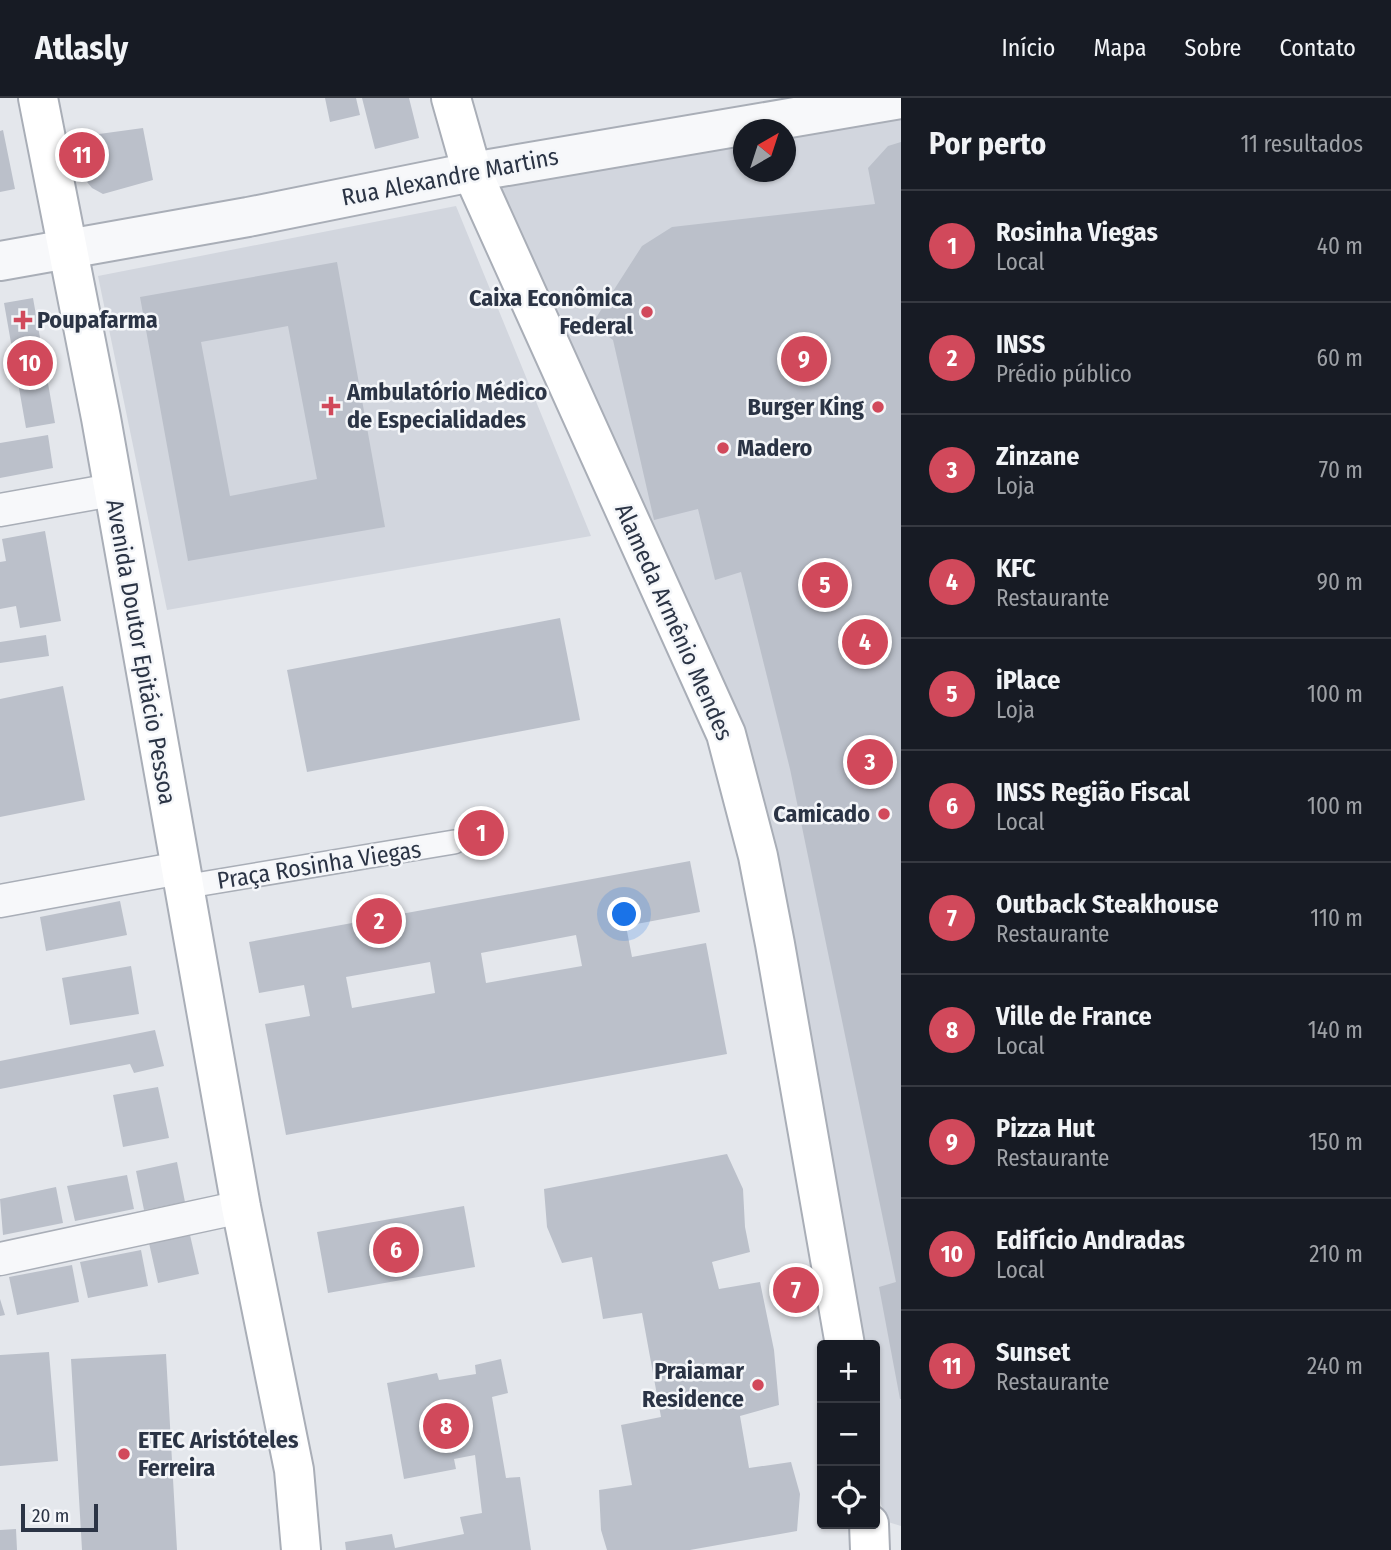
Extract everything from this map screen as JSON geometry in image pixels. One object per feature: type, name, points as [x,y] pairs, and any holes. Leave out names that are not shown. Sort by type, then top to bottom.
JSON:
[{"type":"main road","name":"Avenida Doutor Epitácio Pessoa","points":[[38,98],[101,418],[241,1207],[294,1470],[301,1550]]},
{"type":"main road","name":"Alameda Armênio Mendes","points":[[451,98],[472,172],[726,734],[768,906],[844,1340]]},
{"type":"main road","points":[[869,1529],[870,1550]]},
{"type":"street","name":"Rua Alexandre Martins","points":[[0,261],[66,247],[248,217],[472,172],[901,99]]},
{"type":"street","points":[[0,510],[112,490]]},
{"type":"street","name":"Praça Rosinha Viegas","points":[[182,877],[454,842]]},
{"type":"street","points":[[0,901],[182,877]]},
{"type":"street","points":[[0,1259],[241,1207]]},
{"type":"shaded area","points":[[901,102],[901,1526],[888,1522],[880,1496],[880,1340],[858,1340],[838,1214],[793,979],[732,718],[721,687],[494,190],[501,180],[516,173],[579,157],[733,129],[733,182],[796,182],[796,119]]},
{"type":"shaded area","name":"Ambulatório Médico de Especialidades","points":[[456,206],[591,536],[167,610],[98,276]]},
{"type":"building","points":[[325,98],[356,98],[360,115],[330,122]]},
{"type":"building","points":[[362,98],[409,98],[419,138],[375,149]]},
{"type":"building","points":[[143,128],[153,180],[103,194],[92,188],[82,176],[77,137]]},
{"type":"building","points":[[3,130],[15,189],[0,192],[0,131]]},
{"type":"building","points":[[901,142],[900,1399],[879,1287],[896,1282],[790,769],[741,572],[715,580],[698,509],[654,520],[613,340],[592,324],[642,246],[672,227],[875,204],[868,168],[888,146]]},
{"type":"building","points":[[337,262],[385,527],[188,561],[140,297]],"holes":[[[288,326],[317,479],[230,496],[201,342]]]},
{"type":"building","points":[[33,298],[55,423],[26,428],[4,303]]},
{"type":"building","points":[[48,435],[53,468],[0,478],[0,443]]},
{"type":"building","points":[[45,531],[61,621],[20,628],[16,606],[0,609],[0,562],[6,561],[2,539]]},
{"type":"building","points":[[560,618],[580,720],[307,772],[287,670]]},
{"type":"building","points":[[46,635],[49,656],[0,663],[0,642]]},
{"type":"building","points":[[63,686],[85,800],[0,817],[0,699]]},
{"type":"building","points":[[690,861],[700,912],[626,926],[632,957],[706,943],[727,1054],[286,1135],[265,1024],[310,1016],[304,985],[259,993],[249,942]],"holes":[[[576,935],[582,966],[486,983],[481,953]],[[430,962],[435,993],[352,1008],[346,977]]]},
{"type":"building","points":[[120,901],[127,935],[46,951],[40,917]]},
{"type":"building","points":[[131,966],[139,1014],[70,1025],[62,978]]},
{"type":"building","points":[[155,1030],[164,1066],[134,1073],[130,1064],[0,1089],[0,1061]]},
{"type":"building","points":[[158,1087],[169,1138],[123,1147],[113,1095]]},
{"type":"building","points":[[727,1154],[743,1189],[745,1227],[750,1252],[712,1262],[719,1289],[760,1282],[774,1350],[779,1405],[740,1416],[749,1468],[791,1462],[800,1494],[797,1531],[690,1550],[607,1550],[601,1530],[599,1490],[632,1485],[621,1425],[661,1417],[642,1313],[603,1319],[592,1257],[562,1263],[547,1227],[544,1189]]},
{"type":"building","points":[[177,1162],[185,1202],[144,1210],[136,1171]]},
{"type":"building","points":[[127,1175],[134,1209],[75,1221],[67,1186]]},
{"type":"building","points":[[56,1187],[63,1223],[3,1235],[0,1199]]},
{"type":"building","points":[[464,1206],[475,1267],[328,1293],[317,1232]]},
{"type":"building","points":[[190,1235],[199,1274],[158,1283],[149,1243]]},
{"type":"building","points":[[141,1250],[148,1286],[88,1298],[80,1262]]},
{"type":"building","points":[[72,1265],[79,1302],[17,1315],[9,1277]]},
{"type":"building","points":[[0,1299],[5,1315],[0,1316]]},
{"type":"building","points":[[49,1352],[58,1461],[0,1466],[0,1355]]},
{"type":"building","name":"ETEC Aristóteles Ferreira","points":[[166,1354],[177,1550],[82,1550],[71,1359]]},
{"type":"building","points":[[501,1359],[508,1393],[492,1397],[506,1478],[520,1477],[531,1550],[346,1550],[345,1542],[392,1534],[395,1548],[464,1534],[460,1517],[482,1513],[475,1455],[454,1459],[456,1469],[404,1479],[387,1383],[437,1373],[439,1380],[476,1374],[475,1365]]},
{"type":"building","points":[[16,1529],[17,1550],[0,1550],[0,1530]]},
{"type":"place","name":"Sunset","points":[[82,155]]},
{"type":"place","name":"Caixa Econômica Federal","points":[[647,312]]},
{"type":"place","name":"Poupafarma","points":[[23,320]]},
{"type":"place","name":"Pizza Hut","points":[[804,359]]},
{"type":"place","name":"Edifício Andradas","points":[[30,363]]},
{"type":"place","name":"Ambulatório Médico de Especialidades","points":[[331,406]]},
{"type":"place","name":"Burger King","points":[[878,407]]},
{"type":"place","name":"Madero","points":[[723,448]]},
{"type":"place","name":"iPlace","points":[[825,585]]},
{"type":"place","name":"KFC","points":[[865,642]]},
{"type":"place","name":"Zinzane","points":[[870,762]]},
{"type":"place","name":"Camicado","points":[[884,814]]},
{"type":"place","name":"Rosinha Viegas","points":[[481,833]]},
{"type":"place","name":"INSS","points":[[379,921]]},
{"type":"place","name":"INSS Região Fiscal","points":[[396,1250]]},
{"type":"place","name":"Outback Steakhouse","points":[[796,1290]]},
{"type":"place","name":"Praiamar Residence","points":[[758,1385]]},
{"type":"place","name":"Ville de France","points":[[446,1426]]},
{"type":"place","name":"ETEC Aristóteles Ferreira","points":[[124,1454]]}]
